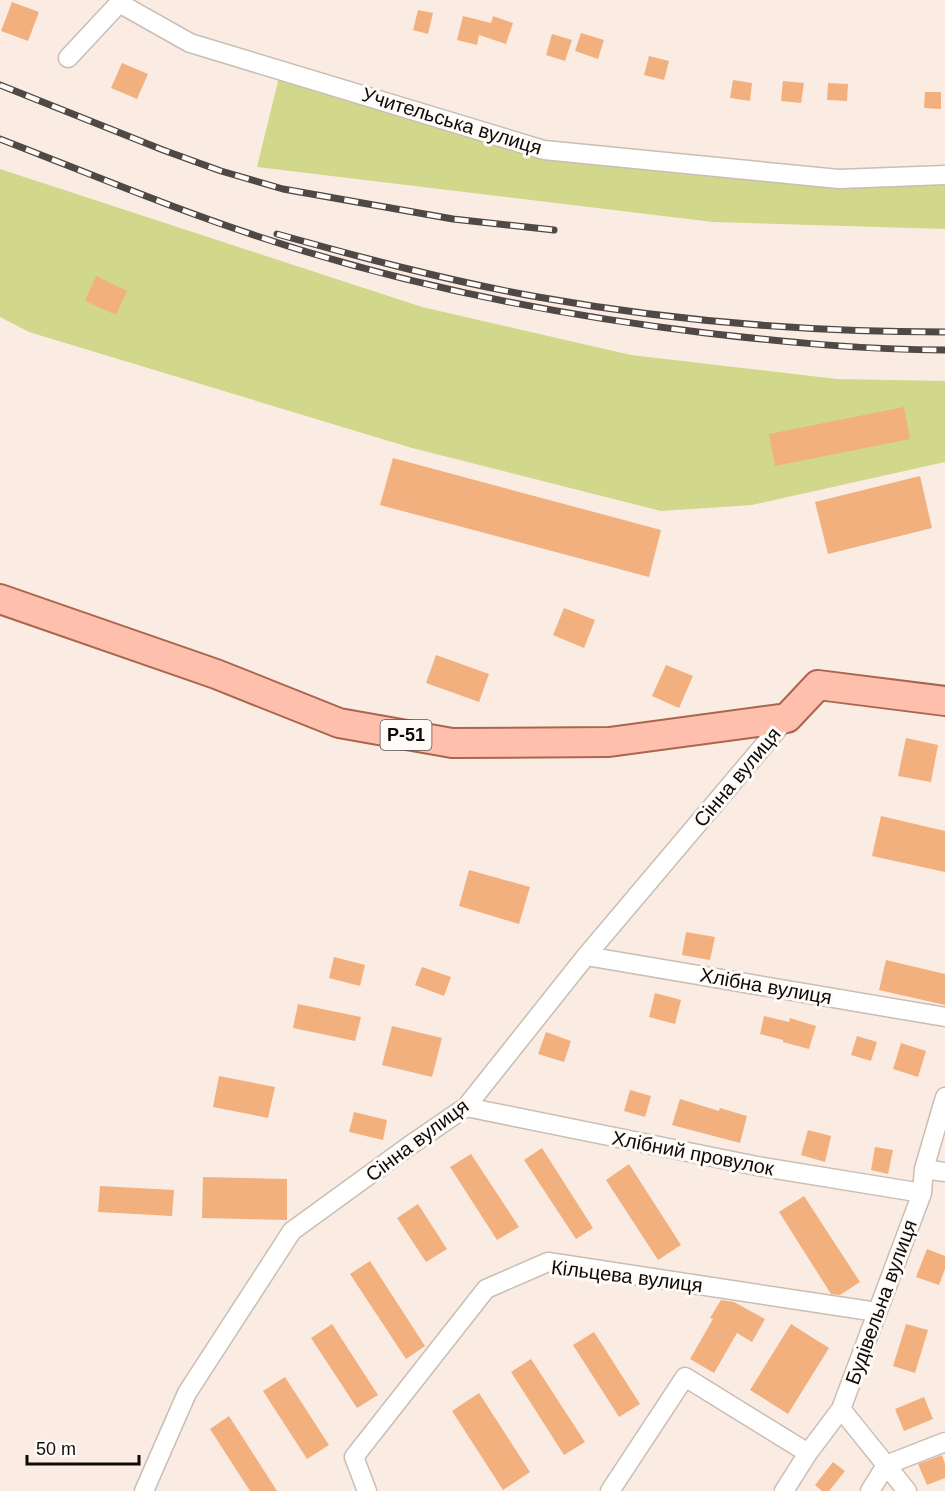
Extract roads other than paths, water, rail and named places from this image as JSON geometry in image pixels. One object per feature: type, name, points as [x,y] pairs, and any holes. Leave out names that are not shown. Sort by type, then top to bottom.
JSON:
[{"type":"main road","name":"Р-51","points":[[0,599],[216,674],[339,723],[452,743],[609,742],[787,718]]},
{"type":"main road","points":[[787,718],[818,685],[945,701]]},
{"type":"street","points":[[68,58],[121,2]]},
{"type":"street","name":"Учительська вулиця","points":[[121,2],[190,43],[544,150],[839,179],[945,175]]},
{"type":"street","name":"Сінна вулиця","points":[[144,1491],[187,1393],[292,1232],[466,1107],[586,956],[787,718]]},
{"type":"street","name":"Хлібна вулиця","points":[[586,956],[945,1017]]},
{"type":"street","name":"Будівельна вулиця","points":[[784,1491],[808,1453],[841,1409],[922,1192],[924,1169],[945,1097]]},
{"type":"street","name":"Хлібний провулок","points":[[466,1107],[757,1166],[922,1192]]},
{"type":"street","points":[[924,1169],[945,1172]]},
{"type":"street","name":"Кільцева вулиця","points":[[367,1491],[354,1457],[486,1289],[548,1262],[877,1312]]},
{"type":"street","points":[[610,1491],[684,1377],[808,1453]]},
{"type":"street","points":[[841,1409],[907,1491]]},
{"type":"street","points":[[870,1491],[886,1465],[945,1442]]},
{"type":"railway","points":[[0,85],[163,150],[221,171],[283,189],[453,219],[554,230]]},
{"type":"railway","points":[[0,139],[232,228],[320,256],[429,285],[539,308],[650,326],[825,345],[945,350]]},
{"type":"railway","points":[[277,234],[505,291],[639,313],[740,324],[842,330],[945,332]]}]
